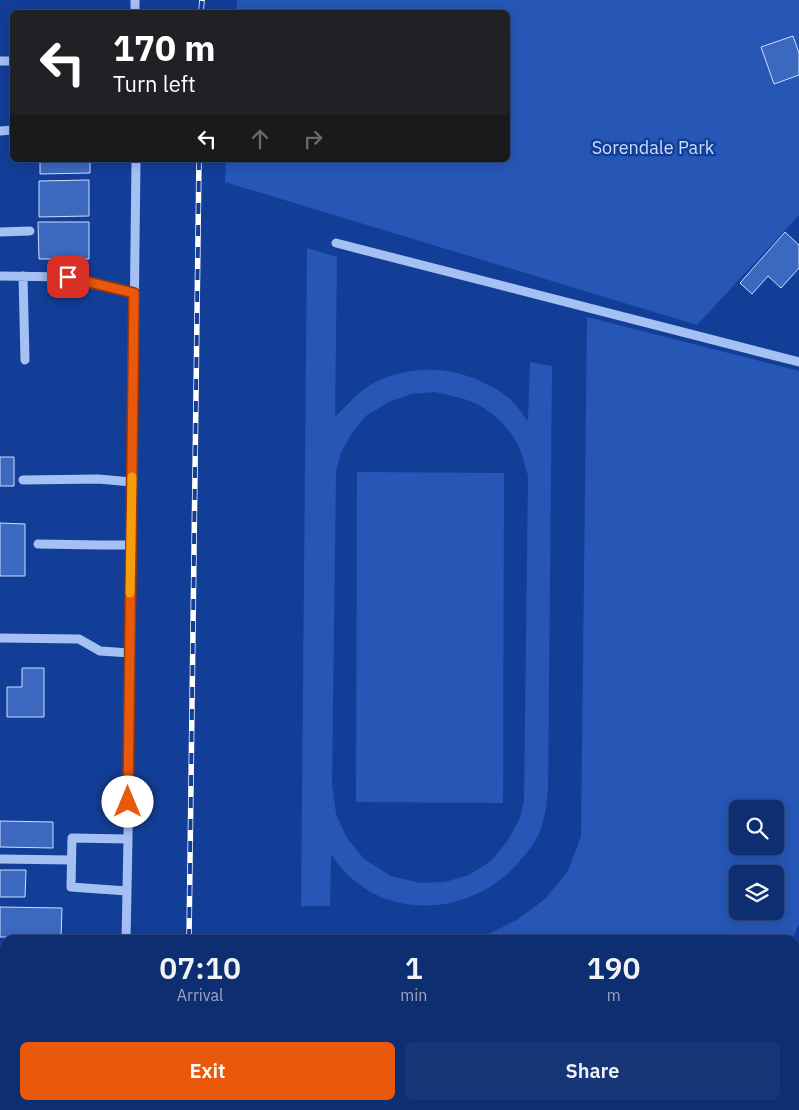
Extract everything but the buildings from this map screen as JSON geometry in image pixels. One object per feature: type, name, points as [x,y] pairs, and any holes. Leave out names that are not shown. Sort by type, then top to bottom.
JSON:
[{"type":"street","points":[[126,935],[136,162]]},
{"type":"street","points":[[0,232],[30,231]]},
{"type":"street","points":[[336,243],[799,362]]},
{"type":"street","points":[[0,276],[68,277],[134,293]]},
{"type":"street","points":[[23,276],[25,360]]},
{"type":"street","points":[[23,480],[98,479],[132,482]]},
{"type":"street","points":[[38,544],[131,544]]},
{"type":"street","points":[[0,638],[79,640],[100,651],[130,653]]},
{"type":"street","points":[[127,891],[71,887],[71,860],[72,838],[128,839]]},
{"type":"street","points":[[0,859],[71,860]]},
{"type":"green space","name":"Sorendale Park","points":[[237,0],[799,0],[799,215],[697,325],[225,182],[226,162],[510,162],[510,10],[236,10]]},
{"type":"green space","points":[[307,248],[337,257],[335,417],[367,387],[385,378],[413,371],[441,370],[468,376],[491,386],[511,400],[528,421],[530,362],[552,366],[548,789],[542,826],[538,835],[531,848],[519,862],[490,887],[457,901],[439,905],[402,903],[378,896],[352,878],[341,868],[331,854],[330,906],[301,906]],"holes":[[[435,392],[462,398],[477,404],[497,418],[514,437],[528,475],[524,801],[520,818],[508,840],[491,861],[469,875],[445,882],[420,883],[391,876],[364,859],[347,838],[336,814],[332,784],[336,472],[341,452],[352,433],[367,415],[389,402],[411,394]]]},
{"type":"green space","points":[[587,317],[799,371],[799,924],[794,935],[481,935],[488,934],[517,920],[545,899],[568,871],[581,836]]},
{"type":"green space","points":[[357,472],[504,473],[503,803],[356,802]]},
{"type":"railway","points":[[201,10],[202,0]]},
{"type":"railway","points":[[189,935],[199,162]]},
{"type":"slow traffic","points":[[130,593],[132,477]]},
{"type":"route","points":[[68,277],[134,293],[128,802]]}]
